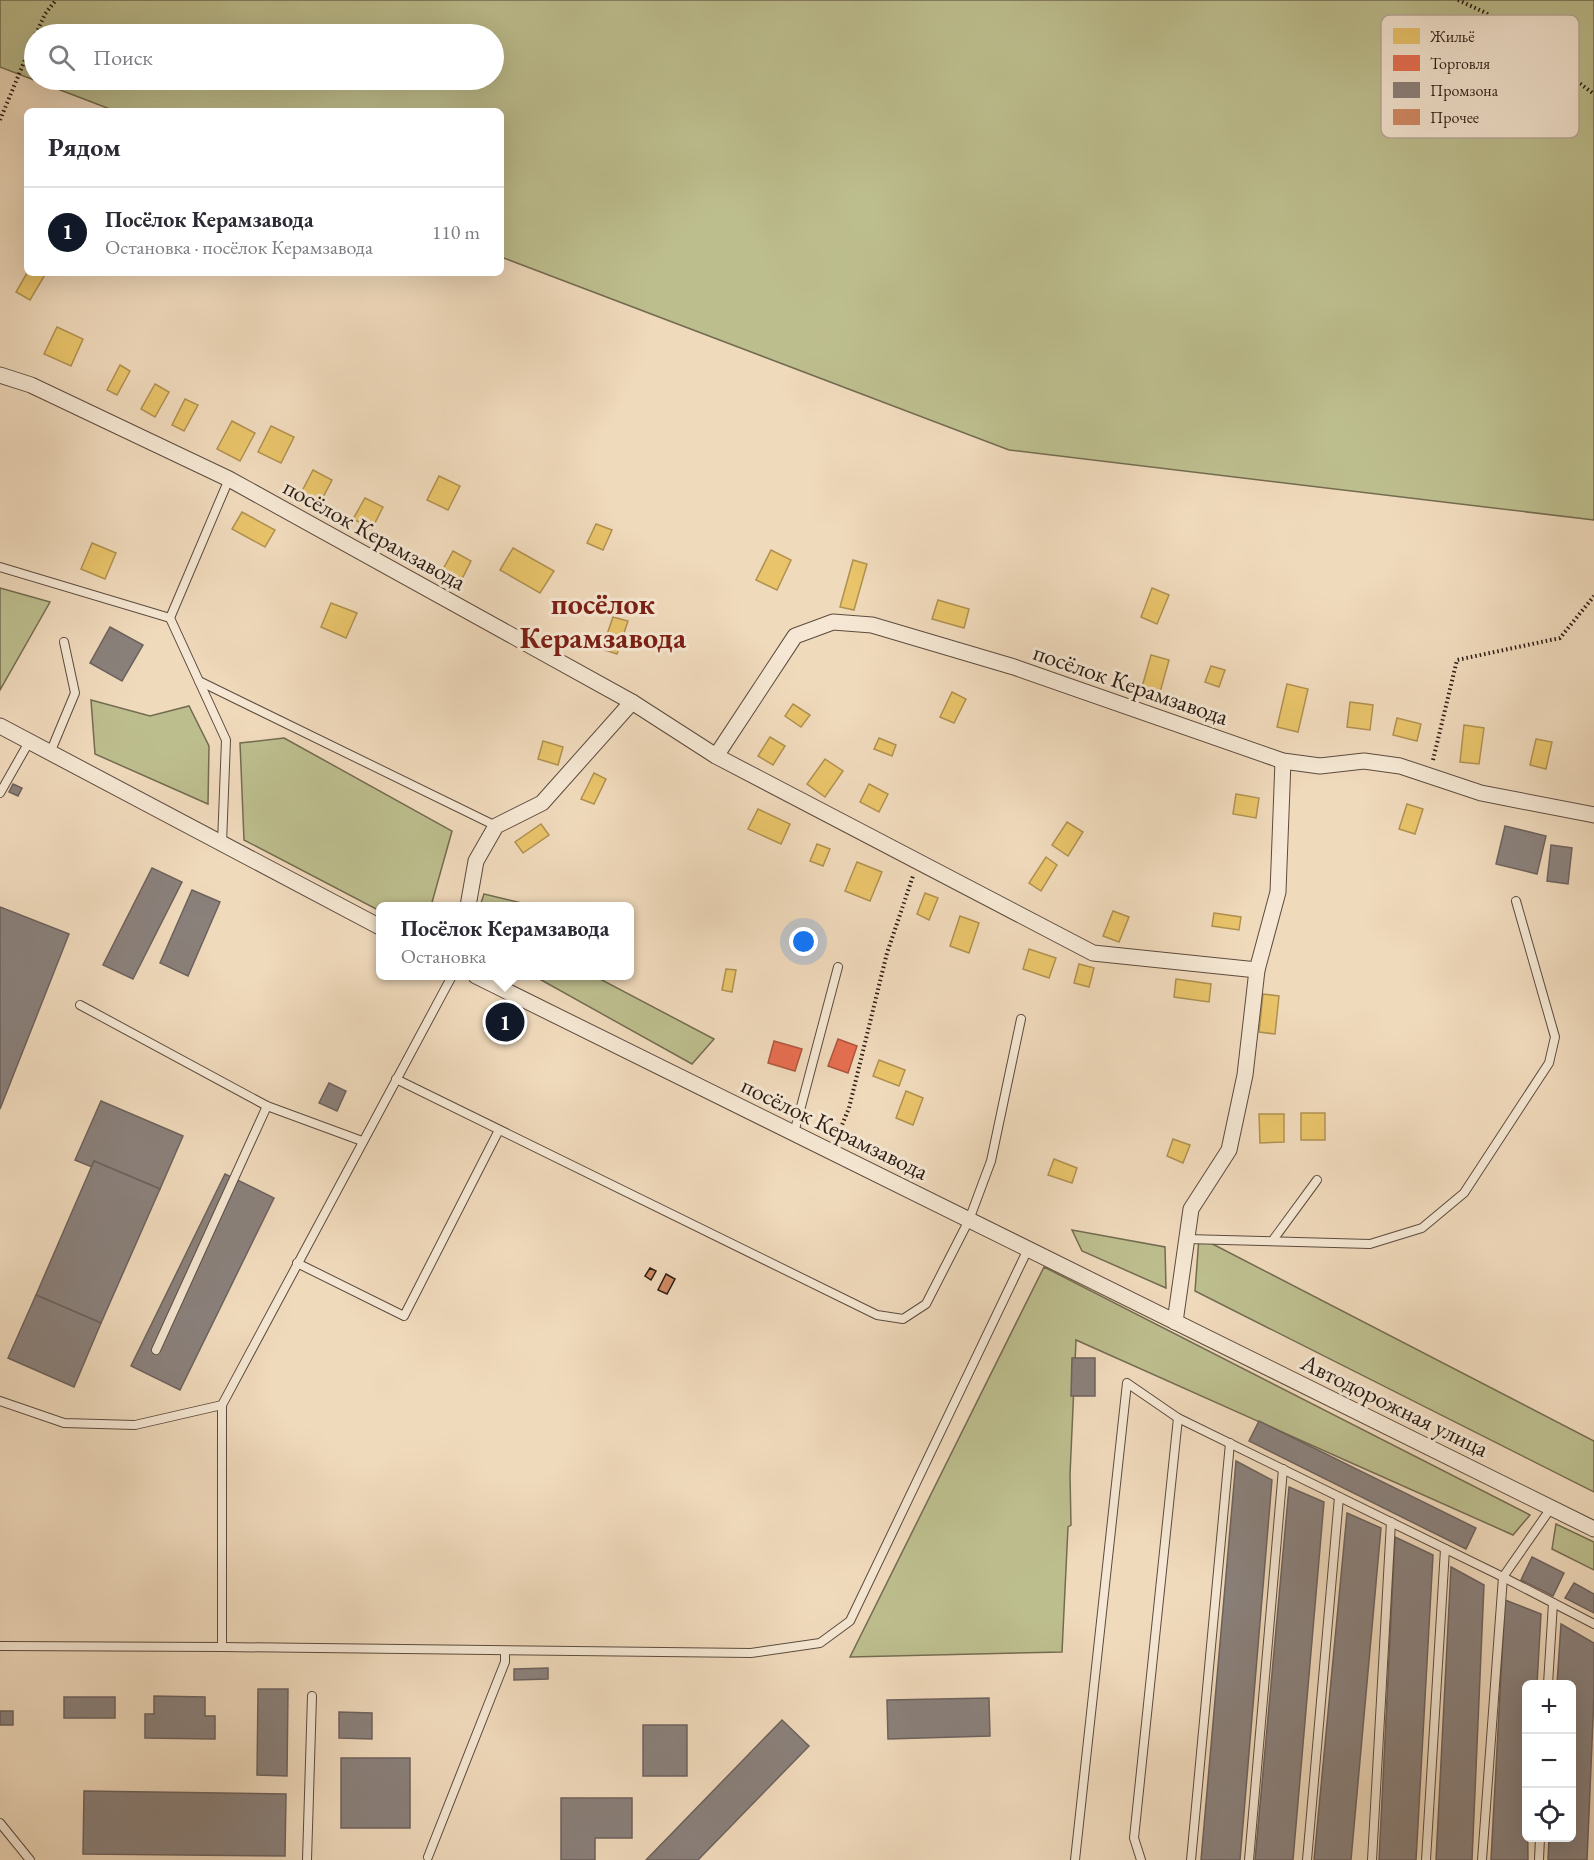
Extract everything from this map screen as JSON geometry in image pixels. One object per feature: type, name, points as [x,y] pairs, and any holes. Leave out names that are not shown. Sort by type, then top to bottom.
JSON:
[{"type":"street","name":"посёлок Керамзавода","points":[[0,375],[31,386],[229,479],[632,702],[716,756],[1093,953],[1257,970]]},
{"type":"street","name":"посёлок Керамзавода","points":[[716,756],[795,636],[833,622],[872,625],[1014,668],[1283,761],[1320,766],[1364,761],[1400,766],[1481,793],[1594,815]]},
{"type":"street","points":[[469,902],[476,861],[496,826],[543,802],[632,702]]},
{"type":"street","points":[[0,726],[376,924]]},
{"type":"street","points":[[1175,1322],[1191,1209],[1229,1150],[1245,1075],[1257,970],[1278,892],[1283,761]]},
{"type":"street","name":"посёлок Керамзавода","points":[[486,980],[1175,1322]]},
{"type":"street","name":"Автодорожная улица","points":[[1175,1322],[1594,1529]]},
{"type":"lane","points":[[222,844],[226,740],[170,618],[229,479]]},
{"type":"lane","points":[[0,567],[170,618]]},
{"type":"lane","points":[[50,753],[75,693],[63,642]]},
{"type":"lane","points":[[199,681],[496,826]]},
{"type":"lane","points":[[0,793],[29,742]]},
{"type":"lane","points":[[1186,1239],[1371,1244],[1422,1228],[1464,1194],[1549,1063],[1555,1036],[1516,902]]},
{"type":"lane","points":[[794,1133],[838,967]]},
{"type":"lane","points":[[222,1647],[222,1405],[449,980]]},
{"type":"lane","points":[[80,1005],[267,1106],[362,1141]]},
{"type":"lane","points":[[396,1079],[877,1315],[903,1319],[926,1304],[969,1220],[991,1161],[1022,1019]]},
{"type":"lane","points":[[156,1350],[267,1106]]},
{"type":"lane","points":[[297,1263],[404,1316],[499,1130]]},
{"type":"lane","points":[[1273,1240],[1317,1180]]},
{"type":"lane","points":[[0,1646],[751,1653],[820,1643],[850,1621],[1028,1249]]},
{"type":"lane","points":[[1075,1860],[1127,1383],[1178,1418],[1594,1624]]},
{"type":"lane","points":[[0,1401],[63,1423],[135,1425],[222,1405]]},
{"type":"lane","points":[[1141,1860],[1134,1838],[1178,1418]]},
{"type":"lane","points":[[1191,1860],[1230,1443]]},
{"type":"lane","points":[[1249,1860],[1283,1469]]},
{"type":"lane","points":[[1307,1860],[1339,1497]]},
{"type":"lane","points":[[1482,1860],[1503,1577],[1551,1508]]},
{"type":"lane","points":[[1372,1860],[1391,1522]]},
{"type":"lane","points":[[1426,1860],[1445,1549]]},
{"type":"lane","points":[[1548,1680],[1553,1603]]},
{"type":"lane","points":[[428,1857],[505,1662],[506,1652]]},
{"type":"lane","points":[[307,1860],[312,1696]]},
{"type":"lane","points":[[0,1823],[30,1860]]},
{"type":"lane","points":[[1539,1860],[1540,1842]]},
{"type":"path","points":[[40,24],[56,0]]},
{"type":"path","points":[[1458,0],[1489,15]]},
{"type":"path","points":[[0,120],[24,62]]},
{"type":"path","points":[[1579,83],[1594,94]]},
{"type":"path","points":[[1429,776],[1458,660],[1560,638],[1594,596]]},
{"type":"path","points":[[831,1151],[849,1108],[886,953],[918,861]]},
{"type":"green space","points":[[0,0],[1594,0],[1594,520],[1009,450],[504,258],[504,108],[107,108],[60,90],[504,90],[504,24],[24,24],[24,76],[0,67]]},
{"type":"green space","points":[[0,588],[50,602],[0,690]]},
{"type":"green space","points":[[91,700],[150,716],[189,706],[209,746],[208,804],[95,754]]},
{"type":"green space","points":[[284,738],[452,831],[432,902],[376,902],[376,909],[244,840],[240,743]]},
{"type":"green space","points":[[484,894],[517,902],[481,902]]},
{"type":"green space","points":[[541,980],[602,980],[714,1039],[692,1064]]},
{"type":"green space","points":[[1072,1230],[1165,1247],[1166,1288],[1082,1251]]},
{"type":"green space","points":[[1199,1237],[1594,1441],[1594,1492],[1195,1291]]},
{"type":"green space","points":[[1044,1267],[1530,1515],[1513,1535],[1076,1340],[1070,1475],[1071,1525],[1068,1527],[1062,1652],[850,1657]]},
{"type":"green space","points":[[1556,1524],[1594,1542],[1594,1570],[1552,1549]]},
{"type":"building: Жильё","points":[[25,276],[44,276],[30,300],[16,292]]},
{"type":"building: Жильё","points":[[57,327],[83,339],[71,366],[44,354]]},
{"type":"building: Жильё","points":[[120,365],[130,371],[117,395],[107,390]]},
{"type":"building: Жильё","points":[[155,384],[169,392],[155,417],[141,409]]},
{"type":"building: Жильё","points":[[185,399],[198,405],[184,431],[172,425]]},
{"type":"building: Жильё","points":[[232,421],[255,433],[240,461],[217,449]]},
{"type":"building: Жильё","points":[[271,426],[294,437],[281,463],[258,452]]},
{"type":"building: Жильё","points":[[313,470],[332,480],[320,503],[301,493]]},
{"type":"building: Жильё","points":[[439,476],[460,486],[448,510],[427,500]]},
{"type":"building: Жильё","points":[[365,498],[383,507],[372,529],[353,519]]},
{"type":"building: Жильё","points":[[242,512],[275,530],[265,547],[232,529]]},
{"type":"building: Жильё","points":[[596,524],[612,530],[603,550],[587,543]]},
{"type":"building: Жильё","points":[[92,543],[116,553],[105,579],[81,569]]},
{"type":"building: Жильё","points":[[513,548],[554,571],[540,593],[500,570]]},
{"type":"building: Жильё","points":[[771,550],[791,560],[777,590],[756,580]]},
{"type":"building: Жильё","points":[[453,551],[471,561],[461,581],[442,571]]},
{"type":"building: Жильё","points":[[853,560],[867,564],[854,610],[840,607]]},
{"type":"building: Жильё","points":[[1152,588],[1169,595],[1157,624],[1141,617]]},
{"type":"building: Жильё","points":[[938,600],[969,609],[964,628],[932,619]]},
{"type":"building: Жильё","points":[[331,603],[357,613],[346,638],[321,627]]},
{"type":"building: Жильё","points":[[613,617],[628,621],[617,654],[602,649]]},
{"type":"building: Жильё","points":[[1151,655],[1169,660],[1160,692],[1142,687]]},
{"type":"building: Жильё","points":[[1211,666],[1225,670],[1219,687],[1205,682]]},
{"type":"building: Жильё","points":[[1287,684],[1308,689],[1298,732],[1277,727]]},
{"type":"building: Жильё","points":[[952,692],[966,699],[954,723],[940,717]]},
{"type":"building: Жильё","points":[[1350,702],[1373,705],[1370,730],[1347,727]]},
{"type":"building: Жильё","points":[[793,704],[810,715],[801,727],[785,716]]},
{"type":"building: Жильё","points":[[1397,718],[1421,724],[1417,741],[1393,735]]},
{"type":"building: Жильё","points":[[1464,725],[1484,728],[1479,764],[1460,762]]},
{"type":"building: Жильё","points":[[770,737],[785,746],[773,765],[758,756]]},
{"type":"building: Жильё","points":[[879,738],[896,745],[892,756],[874,749]]},
{"type":"building: Жильё","points":[[1536,739],[1552,742],[1546,769],[1530,765]]},
{"type":"building: Жильё","points":[[543,741],[563,747],[558,765],[538,759]]},
{"type":"building: Жильё","points":[[825,759],[843,771],[825,797],[807,784]]},
{"type":"building: Жильё","points":[[594,773],[606,779],[594,804],[581,799]]},
{"type":"building: Жильё","points":[[869,784],[888,794],[879,812],[860,802]]},
{"type":"building: Жильё","points":[[1236,794],[1259,798],[1256,818],[1233,814]]},
{"type":"building: Жильё","points":[[1407,804],[1423,809],[1415,834],[1399,829]]},
{"type":"building: Жильё","points":[[758,809],[790,824],[781,844],[748,829]]},
{"type":"building: Жильё","points":[[1067,822],[1083,832],[1068,856],[1052,845]]},
{"type":"building: Жильё","points":[[541,824],[549,835],[523,853],[515,842]]},
{"type":"building: Жильё","points":[[817,844],[830,849],[823,866],[810,861]]},
{"type":"building: Жильё","points":[[1046,857],[1057,865],[1041,891],[1029,883]]},
{"type":"building: Жильё","points":[[857,862],[882,872],[870,901],[845,891]]},
{"type":"building: Жильё","points":[[925,893],[938,898],[929,920],[917,914]]},
{"type":"building: Жильё","points":[[1113,911],[1129,917],[1119,942],[1103,936]]},
{"type":"building: Жильё","points":[[1214,913],[1241,917],[1239,930],[1212,926]]},
{"type":"building: Жильё","points":[[960,916],[979,923],[969,953],[950,946]]},
{"type":"building: Жильё","points":[[1029,949],[1056,958],[1049,978],[1023,969]]},
{"type":"building: Жильё","points":[[1079,964],[1094,968],[1089,987],[1074,983]]},
{"type":"building: Жильё","points":[[726,969],[736,970],[732,992],[722,990]]},
{"type":"building: Жильё","points":[[1176,979],[1211,984],[1209,1002],[1174,997]]},
{"type":"building: Жильё","points":[[1263,994],[1279,996],[1275,1034],[1259,1032]]},
{"type":"building: Жильё","points":[[879,1060],[905,1070],[899,1086],[873,1076]]},
{"type":"building: Жильё","points":[[906,1091],[923,1098],[913,1125],[896,1118]]},
{"type":"building: Жильё","points":[[1301,1113],[1325,1113],[1325,1140],[1301,1140]]},
{"type":"building: Жильё","points":[[1259,1114],[1284,1114],[1284,1142],[1260,1143]]},
{"type":"building: Жильё","points":[[1173,1139],[1190,1145],[1183,1163],[1167,1156]]},
{"type":"building: Жильё","points":[[1054,1159],[1077,1168],[1072,1183],[1048,1175]]},
{"type":"building: Торговля","points":[[838,1039],[857,1046],[848,1073],[828,1066]]},
{"type":"building: Торговля","points":[[774,1041],[802,1049],[795,1071],[768,1063]]},
{"type":"building: Промзона","points":[[110,627],[143,645],[122,681],[90,663]]},
{"type":"building: Промзона","points":[[13,784],[22,788],[18,796],[9,792]]},
{"type":"building: Промзона","points":[[1505,826],[1546,836],[1537,874],[1496,864]]},
{"type":"building: Промзона","points":[[1551,845],[1572,848],[1568,884],[1547,881]]},
{"type":"building: Промзона","points":[[152,868],[182,882],[133,979],[103,965]]},
{"type":"building: Промзона","points":[[192,890],[220,902],[188,976],[160,963]]},
{"type":"building: Промзона","points":[[0,907],[69,934],[0,1109]]},
{"type":"building: Промзона","points":[[329,1083],[346,1091],[337,1111],[319,1103]]},
{"type":"building: Промзона","points":[[101,1101],[183,1136],[160,1189],[94,1161],[92,1167],[75,1160]]},
{"type":"building: Промзона","points":[[94,1161],[160,1189],[101,1323],[36,1295]]},
{"type":"building: Промзона","points":[[225,1174],[274,1198],[180,1390],[131,1366]]},
{"type":"building: Промзона","points":[[36,1295],[101,1323],[74,1387],[8,1358]]},
{"type":"building: Промзона","points":[[1072,1358],[1095,1358],[1095,1396],[1071,1396]]},
{"type":"building: Промзона","points":[[1259,1421],[1476,1528],[1466,1549],[1249,1441]]},
{"type":"building: Промзона","points":[[1236,1461],[1272,1480],[1240,1860],[1201,1860]]},
{"type":"building: Промзона","points":[[1289,1487],[1324,1502],[1293,1860],[1255,1860]]},
{"type":"building: Промзона","points":[[1347,1513],[1381,1528],[1351,1860],[1314,1860]]},
{"type":"building: Промзона","points":[[1395,1537],[1433,1555],[1416,1860],[1379,1860]]},
{"type":"building: Промзона","points":[[1532,1557],[1564,1573],[1553,1596],[1521,1580]]},
{"type":"building: Промзона","points":[[1451,1567],[1484,1585],[1472,1860],[1436,1860]]},
{"type":"building: Промзона","points":[[1574,1583],[1594,1594],[1594,1613],[1565,1598]]},
{"type":"building: Промзона","points":[[1505,1600],[1541,1614],[1537,1680],[1522,1680],[1522,1842],[1528,1842],[1528,1860],[1491,1860]]},
{"type":"building: Промзона","points":[[1561,1624],[1594,1643],[1587,1860],[1548,1860],[1549,1842],[1576,1842],[1576,1680],[1557,1680]]},
{"type":"building: Промзона","points":[[548,1668],[548,1679],[514,1680],[514,1669]]},
{"type":"building: Промзона","points":[[258,1689],[288,1689],[287,1776],[257,1775]]},
{"type":"building: Промзона","points":[[154,1696],[205,1697],[205,1716],[215,1716],[215,1739],[145,1738],[145,1714],[154,1714]]},
{"type":"building: Промзона","points":[[64,1697],[115,1697],[115,1718],[64,1718]]},
{"type":"building: Промзона","points":[[989,1698],[990,1736],[888,1739],[887,1700]]},
{"type":"building: Промзона","points":[[0,1711],[13,1711],[13,1725],[0,1725]]},
{"type":"building: Промзона","points":[[339,1712],[372,1713],[372,1739],[339,1738]]},
{"type":"building: Промзона","points":[[782,1720],[809,1746],[698,1860],[646,1860]]},
{"type":"building: Промзона","points":[[643,1725],[687,1725],[687,1776],[643,1776]]},
{"type":"building: Промзона","points":[[341,1758],[410,1758],[410,1828],[341,1828]]},
{"type":"building: Промзона","points":[[84,1791],[286,1794],[285,1856],[83,1854]]},
{"type":"building: Промзона","points":[[561,1798],[632,1798],[632,1838],[595,1838],[595,1860],[561,1860]]},
{"type":"building: Прочее","points":[[490,1014],[517,1025],[512,1039],[484,1028]]},
{"type":"building: Прочее","points":[[650,1268],[656,1271],[651,1280],[645,1276]]},
{"type":"building: Прочее","points":[[666,1274],[675,1279],[667,1294],[658,1290]]},
{"type":"place","name":"Посёлок Керамзавода","points":[[505,1022]]},
{"type":"district","name":"посёлок Керамзавода","points":[[603,620]]}]
